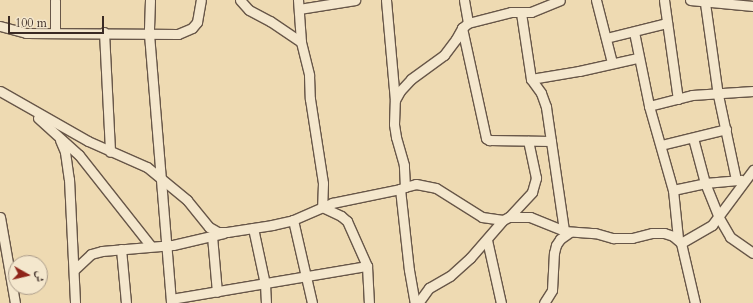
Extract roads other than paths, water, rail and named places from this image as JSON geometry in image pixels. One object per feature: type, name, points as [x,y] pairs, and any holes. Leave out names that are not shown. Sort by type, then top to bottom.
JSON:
[{"type":"street","points":[[55,0],[55,33]]},
{"type":"street","points":[[150,0],[149,34],[159,175],[171,301],[366,266]]},
{"type":"street","points":[[0,26],[26,33],[104,32],[178,34],[192,28],[197,22],[201,0]]},
{"type":"street","points":[[241,0],[248,10],[270,21],[301,42]]},
{"type":"street","points":[[322,207],[323,183],[310,99],[308,70],[301,42],[299,4],[355,0]]},
{"type":"street","points":[[386,0],[395,100],[394,124],[396,138],[404,165],[403,188],[409,270],[416,303]]},
{"type":"street","points":[[464,0],[465,25],[486,138],[490,140],[551,141]]},
{"type":"street","points":[[395,100],[400,91],[411,79],[444,55],[465,25],[511,12],[520,13],[540,9],[560,0]]},
{"type":"street","points":[[596,0],[612,63]]},
{"type":"street","points":[[664,0],[678,99]]},
{"type":"street","points":[[690,0],[705,3],[726,2],[753,6]]},
{"type":"street","points":[[705,3],[718,95],[741,180]]},
{"type":"street","points":[[520,13],[531,78],[544,99],[567,232]]},
{"type":"street","points":[[606,38],[667,24]]},
{"type":"street","points":[[104,32],[110,152]]},
{"type":"street","points":[[634,32],[648,106],[661,145],[673,190],[679,241],[695,303]]},
{"type":"street","points":[[531,78],[579,71],[638,58]]},
{"type":"street","points":[[0,91],[88,141],[110,152],[148,167],[187,200],[209,227],[218,232],[227,232]]},
{"type":"street","points":[[648,106],[698,95],[718,95],[753,91]]},
{"type":"street","points":[[20,102],[58,135],[93,171],[126,217],[150,246]]},
{"type":"street","points":[[661,145],[726,129]]},
{"type":"street","points":[[58,135],[65,152],[69,179],[75,303]]},
{"type":"street","points":[[693,138],[705,183],[718,216],[730,237],[753,253]]},
{"type":"street","points":[[416,303],[429,288],[450,276],[532,192],[536,178],[528,141]]},
{"type":"street","points":[[679,241],[712,225],[741,180],[753,170]]},
{"type":"street","points":[[673,190],[705,183],[741,180]]},
{"type":"street","points":[[74,270],[90,254],[102,251],[181,244],[227,232],[293,220],[322,207],[350,198],[403,188],[416,184],[436,188],[482,218],[506,219],[530,217],[567,232],[595,233],[621,238],[652,233],[664,233],[679,241]]},
{"type":"street","points":[[322,207],[341,216],[347,221],[366,266],[369,303]]},
{"type":"street","points":[[0,217],[15,303]]},
{"type":"street","points":[[293,220],[312,303]]},
{"type":"street","points":[[253,228],[264,284],[266,303]]},
{"type":"street","points":[[544,303],[552,290],[554,253],[556,245],[567,232]]},
{"type":"street","points":[[212,236],[217,292]]},
{"type":"street","points":[[486,240],[498,302]]},
{"type":"street","points":[[122,249],[126,303]]}]
